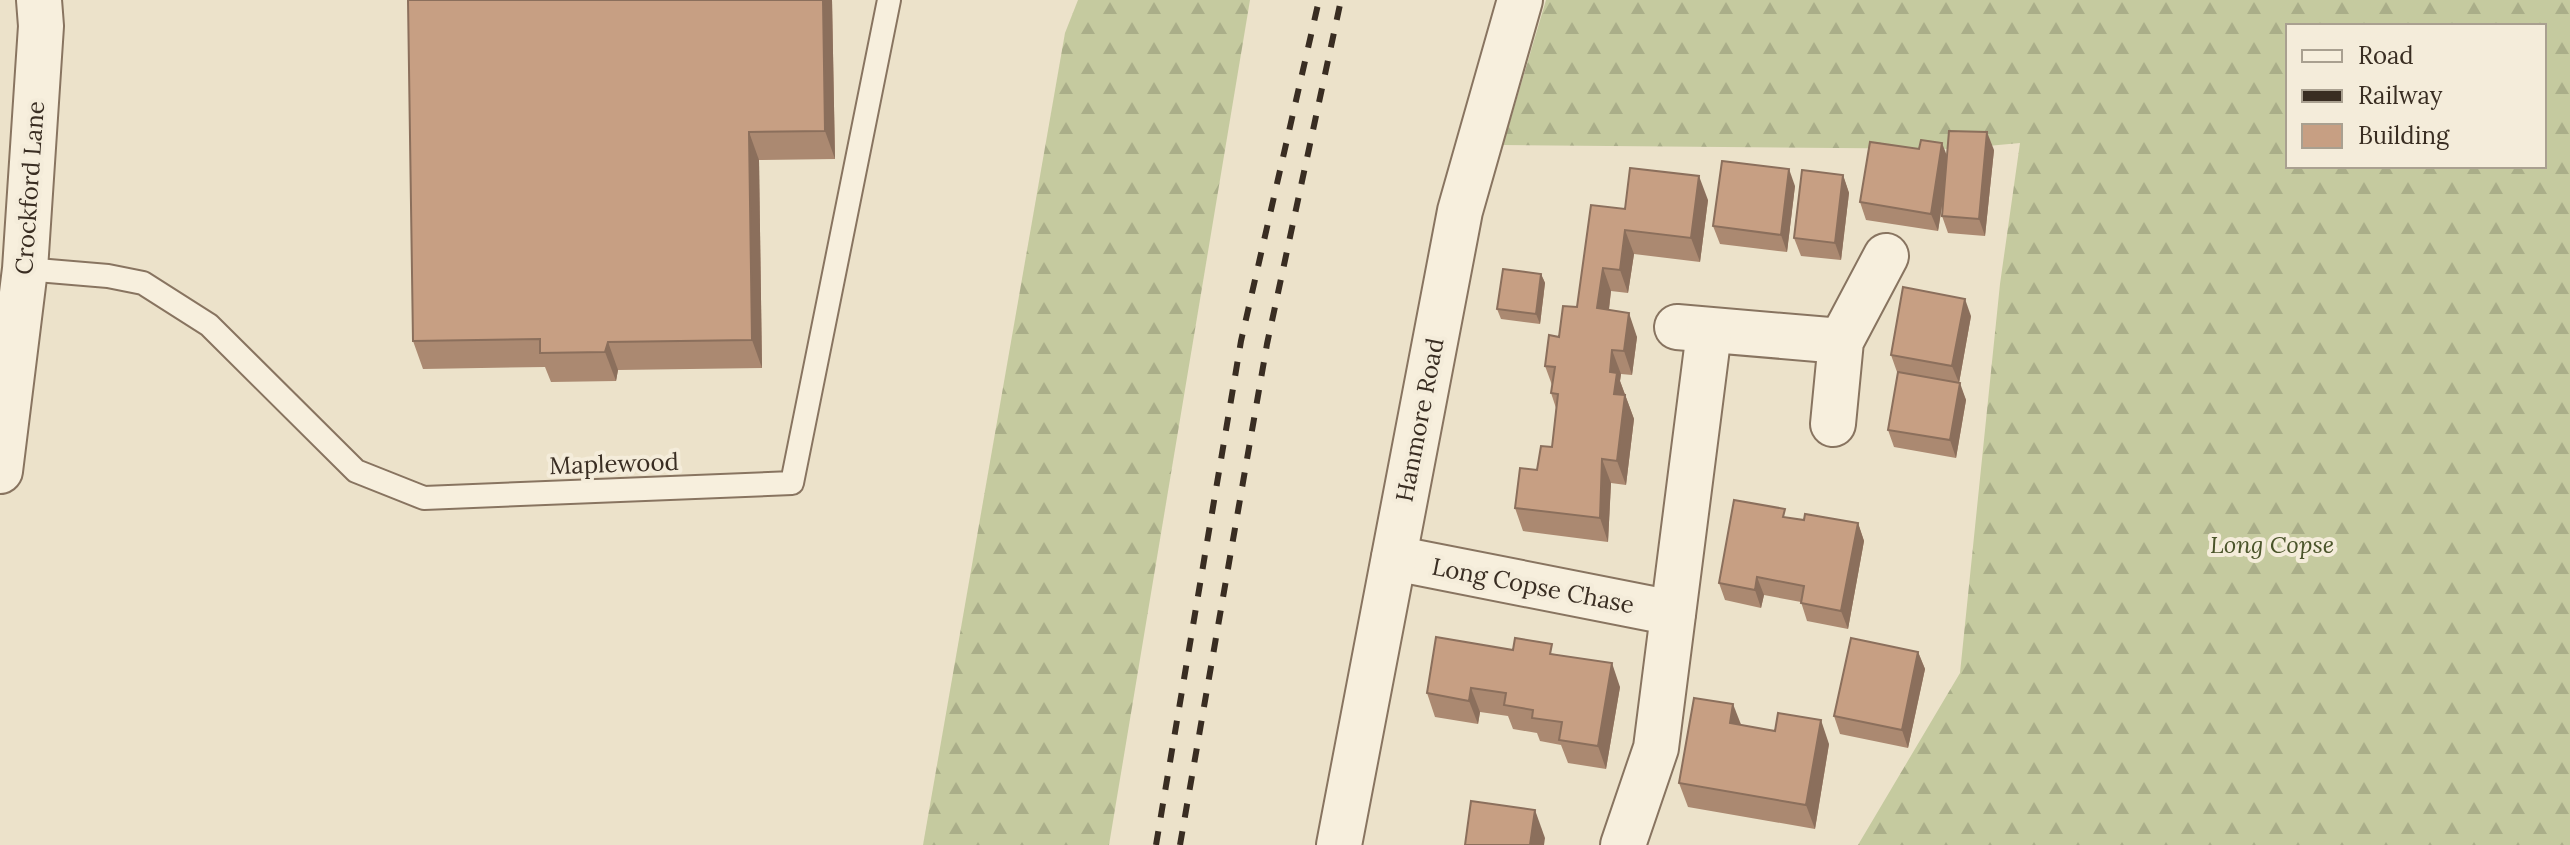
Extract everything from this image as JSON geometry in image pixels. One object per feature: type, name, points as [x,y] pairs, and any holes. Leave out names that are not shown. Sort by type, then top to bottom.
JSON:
[{"type":"street","name":"Crockford Lane","points":[[0,471],[25,269],[41,26],[39,0]]},
{"type":"street","name":"Hanmore Road","points":[[1339,845],[1460,211],[1520,0]]},
{"type":"street","points":[[1833,424],[1841,341],[1886,256]]},
{"type":"street","points":[[1623,845],[1656,748],[1673,613],[1693,329],[1841,341]]},
{"type":"street","name":"Long Copse Chase","points":[[1394,558],[1673,613]]},
{"type":"lane","name":"Maplewood","points":[[25,269],[108,276],[143,283],[209,325],[356,471],[424,498],[792,483],[889,0]]},
{"type":"green space","points":[[1078,0],[1250,0],[1109,845],[923,845],[1065,33]]},
{"type":"green space","name":"Long Copse","points":[[1546,0],[2570,0],[2570,845],[1858,845],[1960,673],[2000,284],[2020,143],[1955,149],[1503,145]]},
{"type":"building","points":[[408,0],[823,0],[825,131],[749,132],[752,340],[608,342],[605,352],[540,353],[540,339],[413,341]]},
{"type":"building","points":[[1949,131],[1987,132],[1979,219],[1942,216]]},
{"type":"building","points":[[1921,140],[1942,143],[1931,214],[1860,202],[1870,142],[1919,149]]},
{"type":"building","points":[[1722,161],[1789,169],[1781,235],[1713,226]]},
{"type":"building","points":[[1630,168],[1699,176],[1691,238],[1625,230],[1620,270],[1603,268],[1597,308],[1629,313],[1624,351],[1612,350],[1610,372],[1617,373],[1614,394],[1625,395],[1617,461],[1602,459],[1600,518],[1515,508],[1520,468],[1537,470],[1541,446],[1552,447],[1558,394],[1551,393],[1555,367],[1545,366],[1549,335],[1559,337],[1563,306],[1577,307],[1591,205],[1625,209]]},
{"type":"building","points":[[1802,170],[1843,175],[1835,243],[1794,238]]},
{"type":"building","points":[[1503,269],[1541,274],[1536,314],[1497,309]]},
{"type":"building","points":[[1903,287],[1965,299],[1952,366],[1891,355]]},
{"type":"building","points":[[1898,372],[1960,383],[1950,440],[1888,430]]},
{"type":"building","points":[[1734,500],[1785,509],[1783,517],[1804,520],[1805,514],[1858,523],[1841,611],[1801,603],[1804,586],[1757,577],[1755,590],[1719,583]]},
{"type":"building","points":[[1436,637],[1513,650],[1515,638],[1552,644],[1550,654],[1612,663],[1598,746],[1559,740],[1562,722],[1532,718],[1533,710],[1504,705],[1506,693],[1471,688],[1469,701],[1427,693]]},
{"type":"building","points":[[1851,638],[1918,652],[1902,730],[1834,716]]},
{"type":"building","points":[[1694,698],[1733,704],[1730,723],[1775,731],[1778,713],[1821,720],[1806,805],[1679,783]]},
{"type":"building","points":[[1471,801],[1535,810],[1530,845],[1465,845]]},
{"type":"railway","points":[[1156,845],[1241,341],[1319,0]]},
{"type":"railway","points":[[1180,845],[1267,344],[1341,0]]}]
